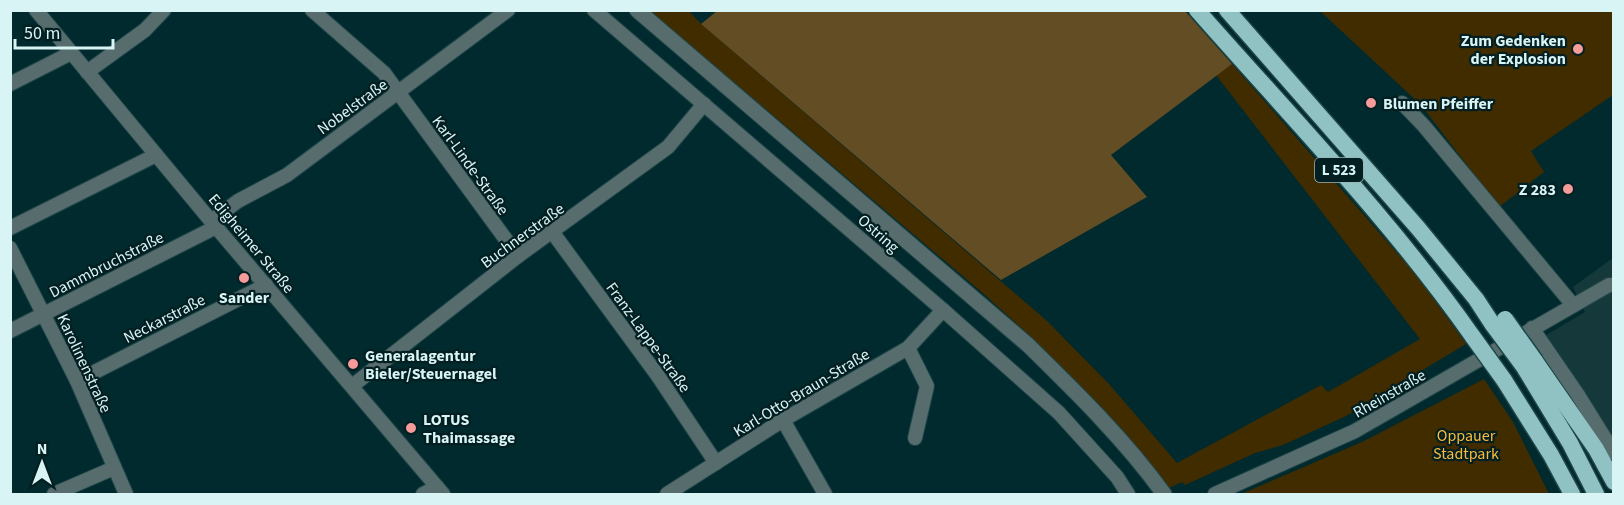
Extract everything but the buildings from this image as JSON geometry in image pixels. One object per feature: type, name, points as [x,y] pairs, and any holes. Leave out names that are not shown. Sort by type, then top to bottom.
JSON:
[{"type":"highway","name":"L 523","points":[[1197,10],[1379,216],[1446,299],[1504,380],[1551,455],[1572,495]]},
{"type":"highway","name":"L 523","points":[[1227,10],[1359,159],[1476,299],[1499,322],[1529,364],[1596,495]]},
{"type":"highway","points":[[1529,364],[1596,449],[1614,482]]},
{"type":"street","name":"Edigheimer Straße","points":[[36,10],[440,491]]},
{"type":"street","points":[[87,72],[145,30],[164,10]]},
{"type":"street","name":"Karl-Linde-Straße","points":[[312,10],[384,73],[518,256]]},
{"type":"street","name":"Nobelstraße","points":[[214,224],[238,201],[287,175],[508,10]]},
{"type":"street","name":"Ostring","points":[[594,10],[943,310],[1059,414],[1117,477],[1128,495]]},
{"type":"street","points":[[637,10],[1028,345],[1123,443],[1164,495]]},
{"type":"street","points":[[10,84],[71,53]]},
{"type":"street","name":"Buchnerstraße","points":[[352,386],[518,256],[668,147],[704,104]]},
{"type":"street","points":[[1402,104],[1424,126],[1573,305]]},
{"type":"street","points":[[10,228],[156,155]]},
{"type":"street","name":"Dammbruchstraße","points":[[10,332],[214,224]]},
{"type":"street","name":"Franz-Lappe-Straße","points":[[553,232],[658,376],[716,463]]},
{"type":"street","name":"Karolinenstraße","points":[[10,248],[77,381],[126,495]]},
{"type":"street","name":"Rheinstraße","points":[[1215,495],[1355,432],[1612,282]]},
{"type":"street","name":"Neckarstraße","points":[[77,381],[266,285]]},
{"type":"street","name":"Karl-Otto-Braun-Straße","points":[[668,495],[783,420],[908,348],[943,310]]},
{"type":"street","points":[[1532,328],[1614,453]]},
{"type":"street","points":[[908,348],[927,386],[915,438]]},
{"type":"street","points":[[783,420],[825,495]]},
{"type":"street","points":[[54,495],[114,468]]},
{"type":"street","points":[[423,495],[440,491]]},
{"type":"shaded area","points":[[717,11],[1185,11],[1232,64],[1111,155],[1147,197],[1001,280],[701,24]]},
{"type":"shaded area","points":[[1613,258],[1613,444],[1543,337],[1585,312],[1573,287]]},
{"type":"green space","points":[[650,11],[689,11],[701,24],[1046,320],[1109,384],[1177,463],[1321,385],[1328,392],[1420,339],[1216,75],[1232,64],[1417,276],[1466,344],[1346,416],[1283,445],[1255,453],[1185,485],[1182,482],[1169,488],[1120,427],[1030,336],[985,295]]},
{"type":"green space","points":[[1320,11],[1613,11],[1613,95],[1531,151],[1544,172],[1499,207],[1421,105]]},
{"type":"green space","name":"Oppauer Stadtpark","points":[[1484,379],[1513,422],[1549,494],[1241,494],[1362,442]]},
{"type":"place","name":"Zum Gedenken der Explosion","points":[[1578,49]]},
{"type":"place","name":"Blumen Pfeiffer","points":[[1371,103]]},
{"type":"place","name":"Z 283","points":[[1568,189]]},
{"type":"place","name":"Sander","points":[[244,278]]},
{"type":"place","name":"Generalagentur Bieler/Steuernagel","points":[[353,364]]},
{"type":"place","name":"LOTUS Thaimassage","points":[[411,428]]}]
